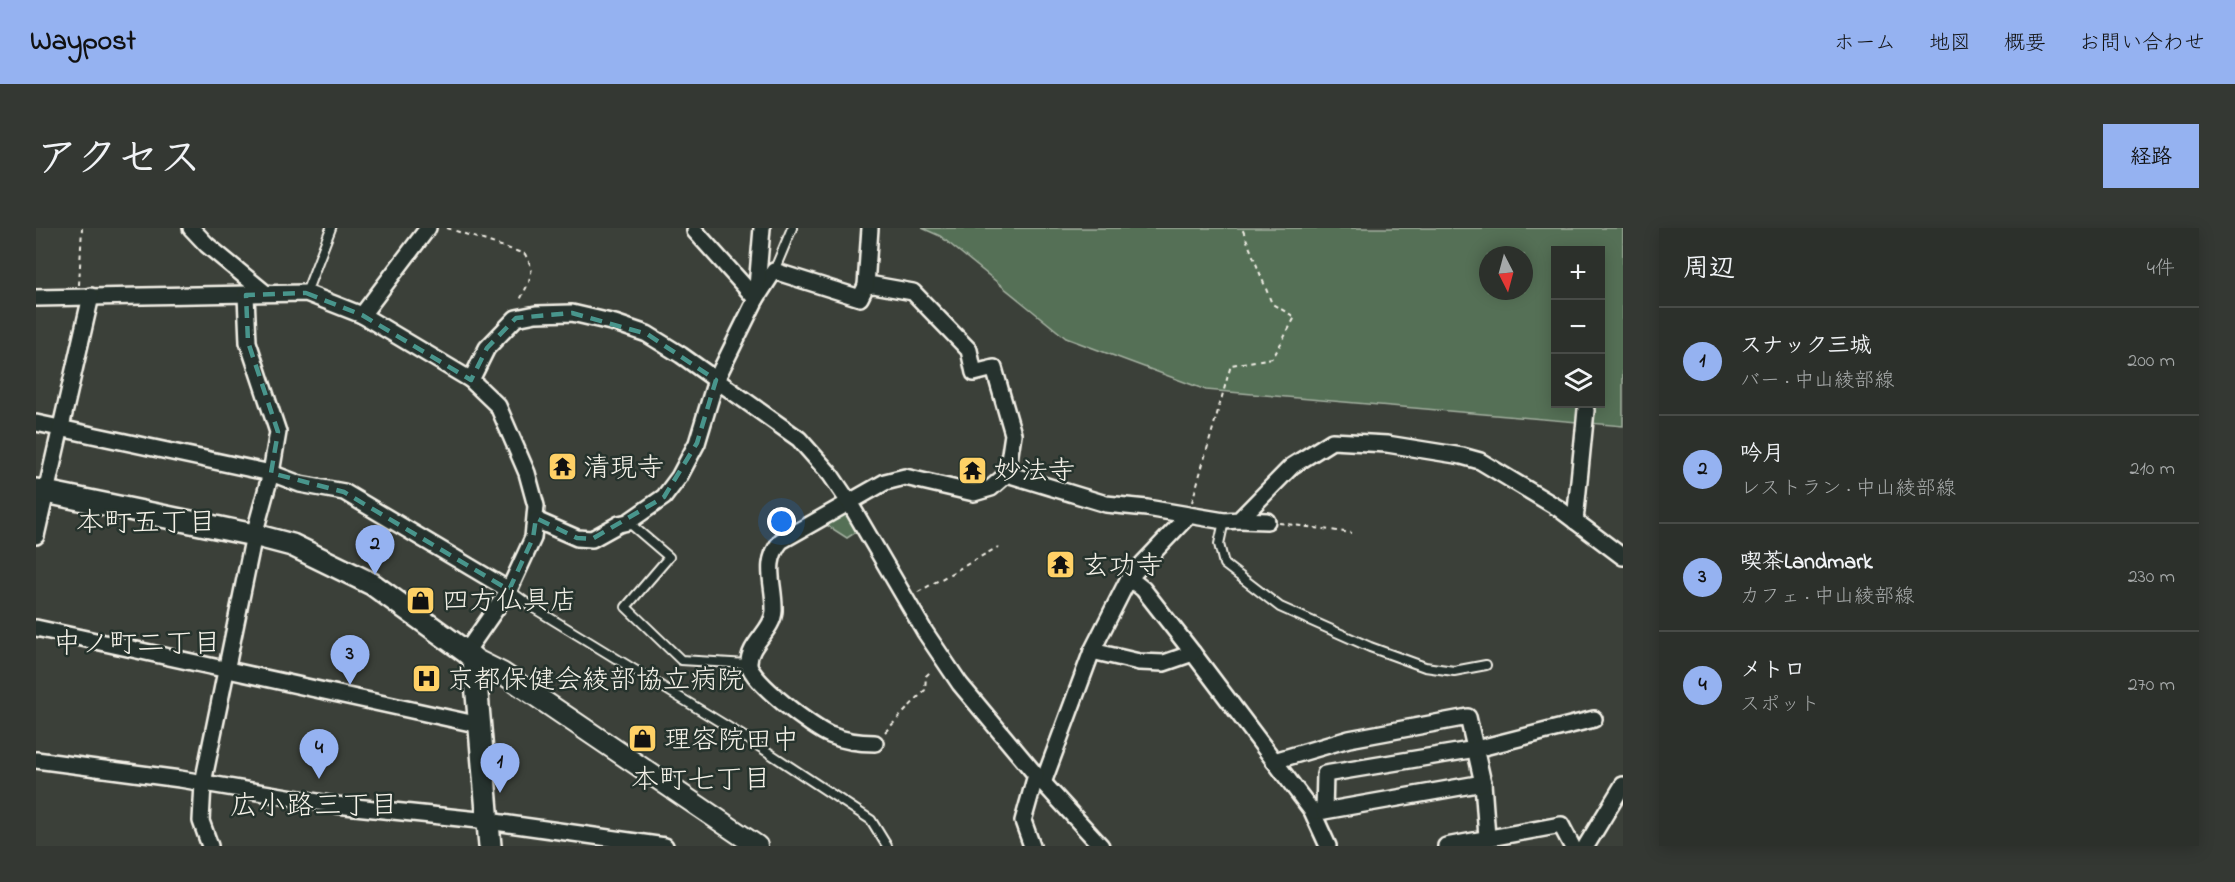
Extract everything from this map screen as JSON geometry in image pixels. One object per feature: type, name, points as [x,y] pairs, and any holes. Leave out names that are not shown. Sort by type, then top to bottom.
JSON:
[{"type":"main road","points":[[40,491],[254,535],[292,545],[372,584],[470,656],[480,725],[490,846]]},
{"type":"street","points":[[191,228],[207,245],[264,292]]},
{"type":"street","points":[[362,315],[428,228]]},
{"type":"street","points":[[756,299],[762,228]]},
{"type":"street","points":[[536,520],[577,538],[592,539],[619,524],[628,522],[664,497],[679,477],[697,443],[716,380],[756,299],[774,271],[860,298],[866,286],[870,228]]},
{"type":"street","points":[[695,231],[756,299]]},
{"type":"street","points":[[866,286],[874,285],[913,292],[969,350],[974,373],[994,368],[1013,434],[1007,474],[991,488],[974,493],[905,477],[885,482],[781,541],[773,551],[770,572],[774,611],[772,623],[752,652],[748,664],[753,675],[803,721],[829,735],[860,743],[875,743]]},
{"type":"street","points":[[36,298],[306,292],[362,315],[471,380],[498,406],[527,473],[537,506],[534,538],[509,590],[470,656],[501,673],[757,846]]},
{"type":"street","points":[[209,845],[201,821],[203,783],[254,535],[271,473],[278,432],[248,342],[246,295]]},
{"type":"street","points":[[36,536],[40,491],[61,428],[85,296]]},
{"type":"street","points":[[471,380],[487,348],[516,318],[536,314],[572,313],[615,323],[646,334],[800,439],[830,474],[849,502],[906,600],[960,684],[1040,779],[1101,846]]},
{"type":"street","points":[[1575,521],[1586,410]]},
{"type":"street","points":[[36,423],[271,473],[300,484],[344,492],[509,590]]},
{"type":"street","points":[[1232,520],[1292,466],[1332,441],[1387,444],[1480,461],[1558,508],[1623,557]]},
{"type":"street","points":[[1007,474],[1106,504],[1147,508],[1188,516],[1267,522]]},
{"type":"street","points":[[1032,846],[1023,821],[1092,651],[1129,578],[1188,516]]},
{"type":"street","points":[[1129,578],[1143,589],[1274,760],[1318,811],[1328,846]]},
{"type":"street","points":[[36,628],[480,725]]},
{"type":"street","points":[[1092,651],[1139,662],[1164,663],[1193,653]]},
{"type":"street","points":[[1274,760],[1349,739],[1468,717],[1483,783],[1487,837]]},
{"type":"street","points":[[1318,811],[1325,774],[1476,749],[1594,719]]},
{"type":"street","points":[[36,760],[203,783],[336,805],[488,821],[665,846]]},
{"type":"street","points":[[1318,811],[1483,783]]},
{"type":"street","points":[[1586,846],[1623,785]]},
{"type":"street","points":[[1446,846],[1561,825],[1572,846]]},
{"type":"lane","points":[[306,292],[332,228]]},
{"type":"lane","points":[[774,271],[792,228]]},
{"type":"lane","points":[[1232,520],[1219,544],[1224,564],[1281,607],[1370,647],[1425,667],[1454,671],[1486,665]]},
{"type":"lane","points":[[628,522],[669,557],[626,607],[681,660],[748,664]]},
{"type":"lane","points":[[509,590],[532,607],[751,741],[871,820],[887,846]]},
{"type":"path","points":[[82,228],[85,296]]},
{"type":"path","points":[[447,228],[525,254],[532,268],[529,282],[519,300],[521,317]]},
{"type":"path","points":[[1188,516],[1231,365],[1272,358],[1295,317],[1272,304],[1242,228]]},
{"type":"path","points":[[1267,522],[1352,533]]},
{"type":"path","points":[[906,600],[998,547]]},
{"type":"path","points":[[875,743],[925,690],[926,676],[943,659]]},
{"type":"highlighted area","points":[[306,293],[362,315],[471,380],[487,348],[516,318],[572,313],[647,334],[716,380],[697,443],[664,497],[592,539],[577,538],[536,518],[533,538],[509,590],[344,492],[271,473],[278,432],[248,342],[246,295]]},
{"type":"green space","points":[[922,228],[1623,228],[1623,426],[1206,390],[1066,338],[940,236]]},
{"type":"green space","points":[[849,502],[864,527],[847,538],[819,520]]},
{"type":"place","name":"清現寺","points":[[562,467]]},
{"type":"place","name":"妙法寺","points":[[973,470]]},
{"type":"place","name":"玄功寺","points":[[1061,565]]},
{"type":"place","name":"吟月","points":[[375,575]]},
{"type":"place","name":"四方仏具店","points":[[421,600]]},
{"type":"place","name":"京都保健会綾部協立病院","points":[[426,679]]},
{"type":"place","name":"喫茶Landmark","points":[[350,685]]},
{"type":"place","name":"理容院田中","points":[[643,739]]},
{"type":"place","name":"メトロ","points":[[319,779]]},
{"type":"place","name":"スナック三城","points":[[500,793]]},
{"type":"district","name":"本町五丁目","points":[[146,521]]},
{"type":"district","name":"中ノ町二丁目","points":[[137,642]]},
{"type":"district","name":"本町七丁目","points":[[701,778]]},
{"type":"district","name":"広小路三丁目","points":[[314,804]]}]
